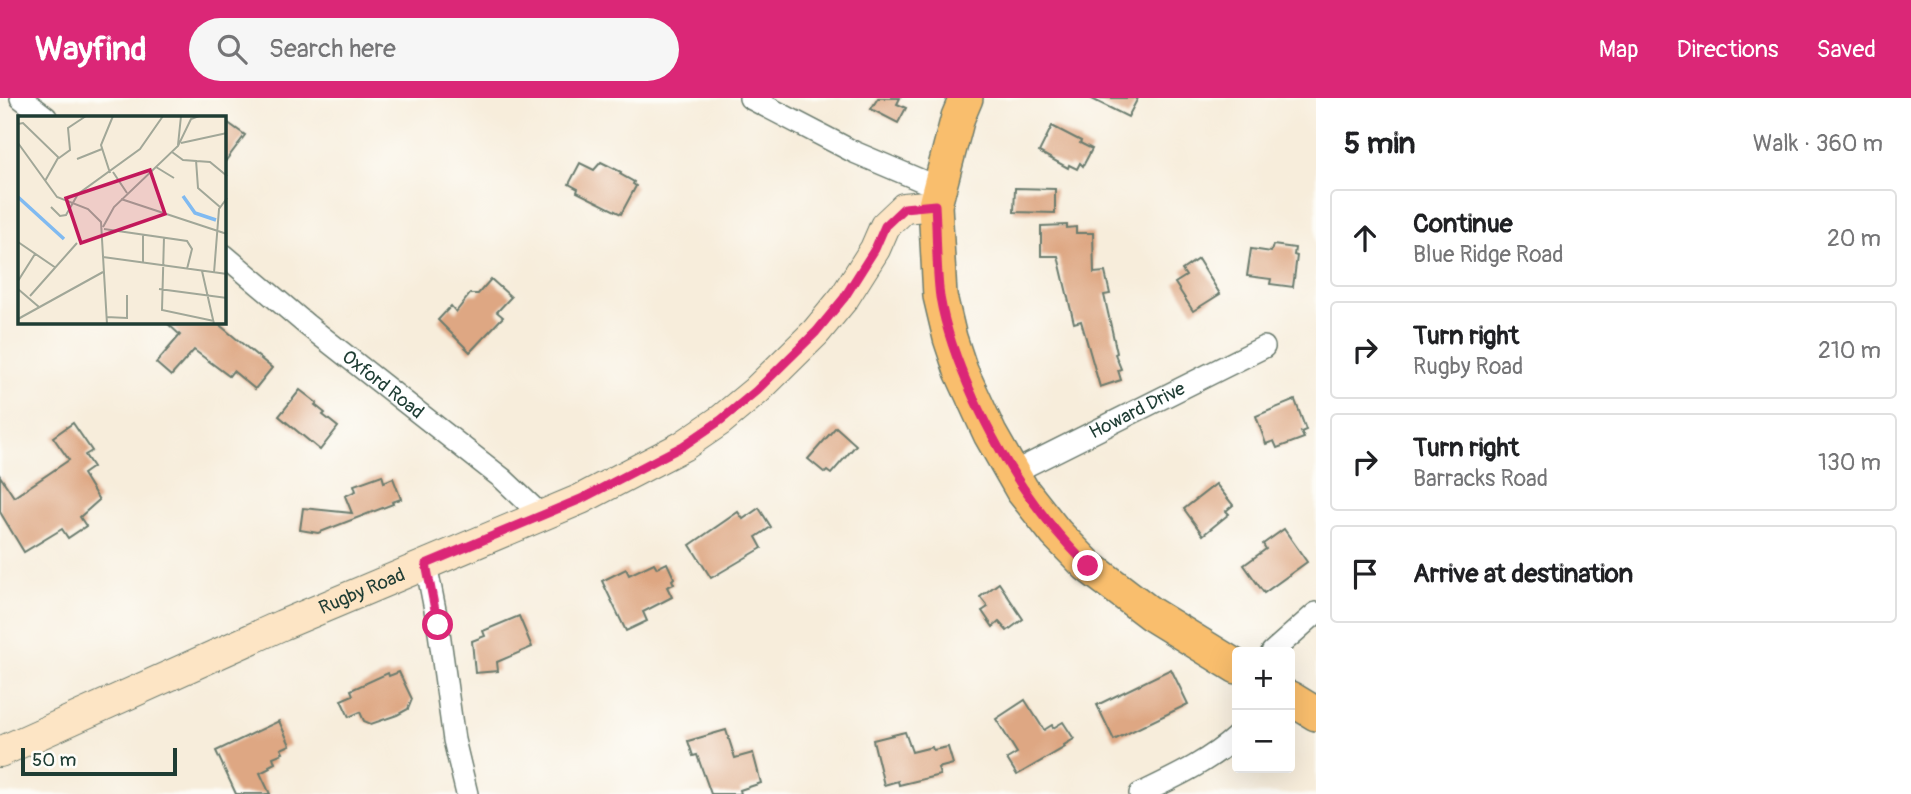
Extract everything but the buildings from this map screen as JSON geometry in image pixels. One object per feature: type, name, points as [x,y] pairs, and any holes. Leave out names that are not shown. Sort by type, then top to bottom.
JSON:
[{"type":"main road","points":[[966,98],[958,117],[937,197],[940,296],[961,371],[990,434],[1012,473],[1056,533],[1088,566],[1116,590],[1151,614],[1232,664]]},
{"type":"main road","points":[[1295,701],[1316,714]]},
{"type":"street","points":[[22,98],[45,116]]},
{"type":"street","points":[[750,98],[854,152],[908,175],[937,197]]},
{"type":"street","name":"Rugby Road","points":[[0,752],[282,625],[581,499],[683,446],[721,420],[756,391],[816,332],[844,298],[875,249],[885,226],[904,208],[937,197]]},
{"type":"street","name":"Oxford Road","points":[[226,257],[307,325],[503,479],[541,515]]},
{"type":"street","name":"Howard Drive","points":[[1012,473],[1264,347]]},
{"type":"street","points":[[426,564],[438,625],[454,740],[467,794]]},
{"type":"street","points":[[1278,647],[1316,613]]},
{"type":"street","points":[[1140,794],[1191,769],[1218,753],[1232,740]]},
{"type":"route","points":[[438,625],[426,564],[581,499],[683,446],[721,420],[756,391],[816,332],[844,298],[875,249],[885,226],[904,208],[935,205],[940,296],[961,371],[990,434],[1022,490],[1056,533],[1088,566]]}]
